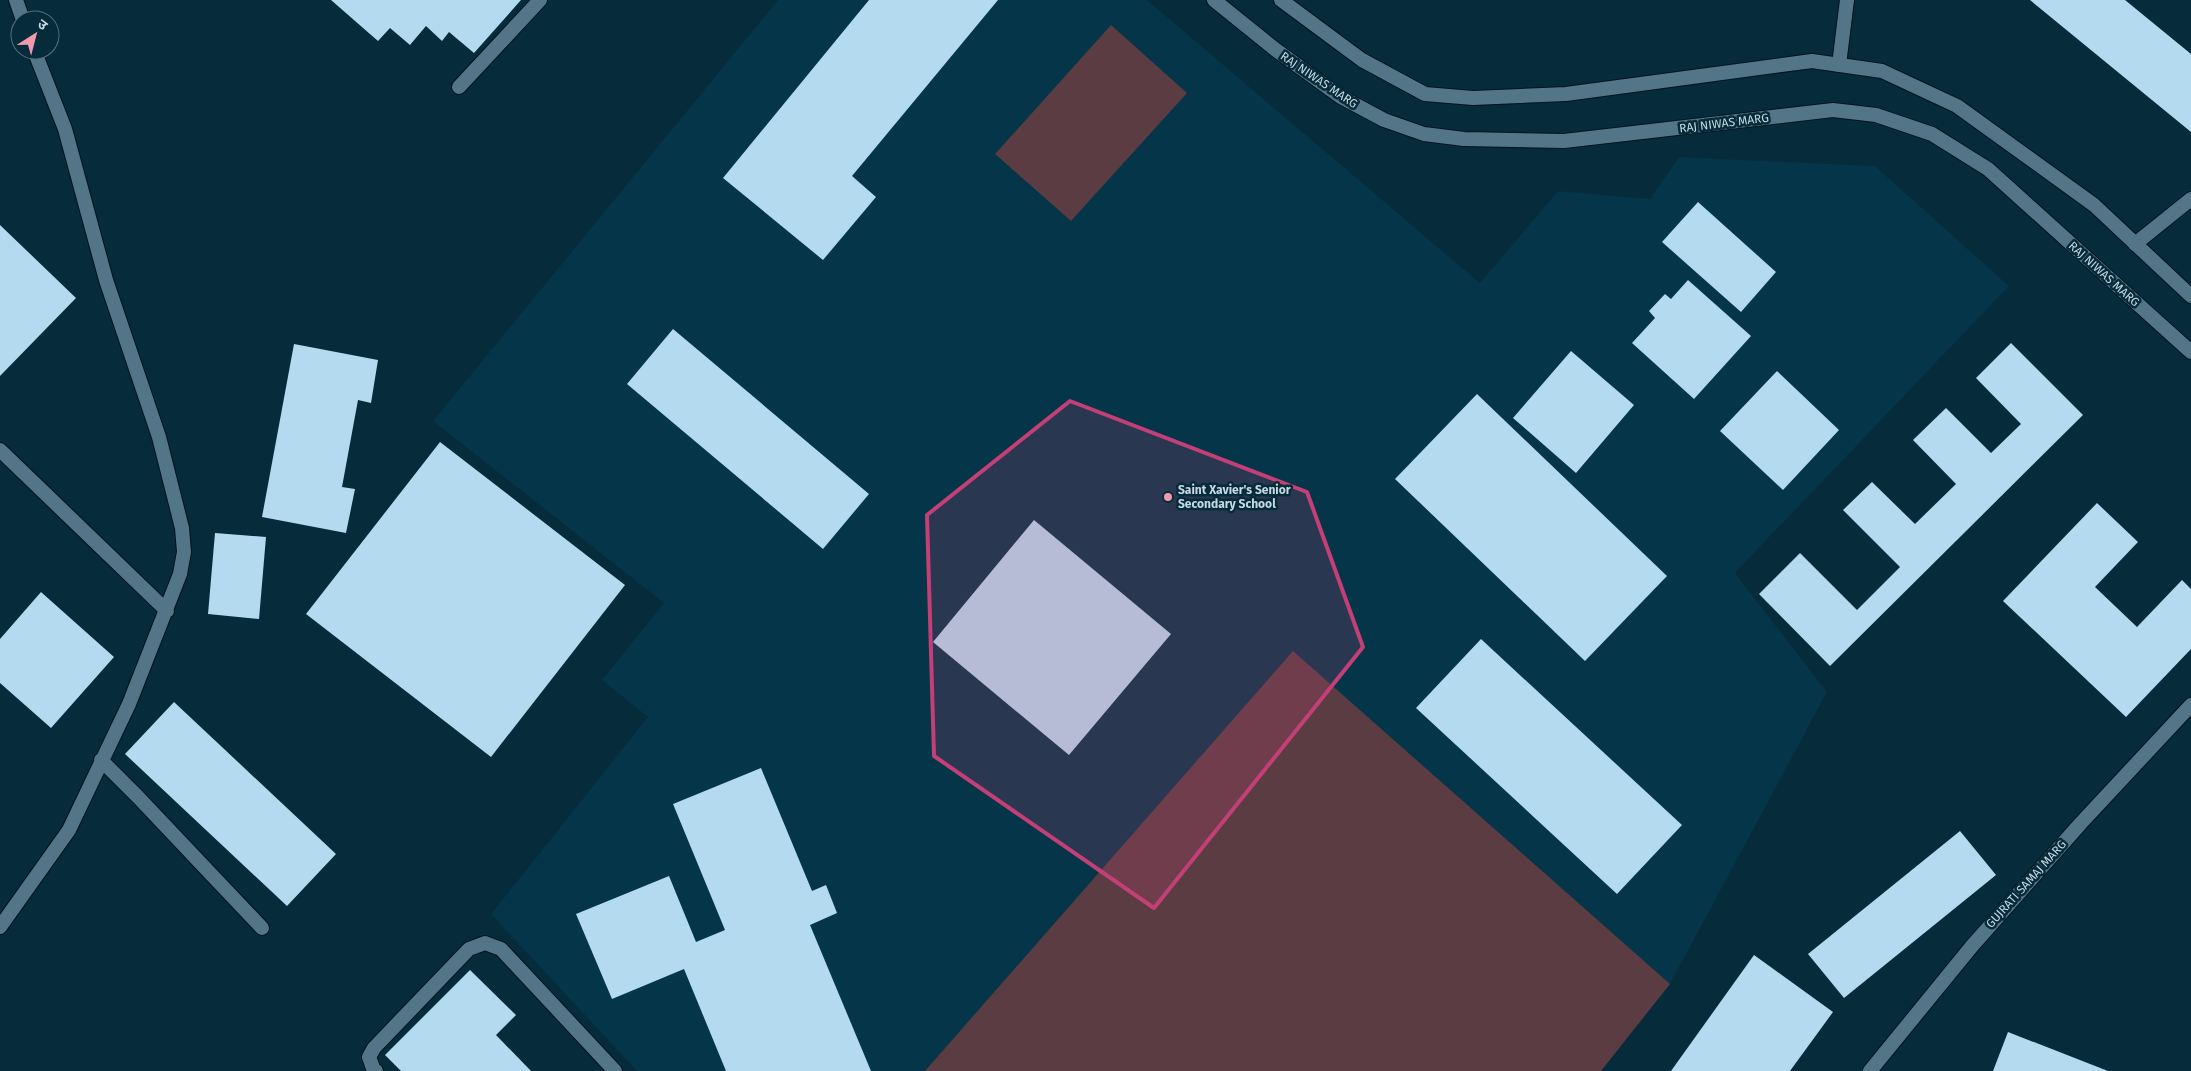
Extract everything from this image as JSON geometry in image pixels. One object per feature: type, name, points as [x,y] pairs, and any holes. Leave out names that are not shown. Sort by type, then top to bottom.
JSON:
[{"type":"street","points":[[459,87],[540,0]]},
{"type":"street","name":"RAJ NIWAS MARG","points":[[1214,0],[1276,50],[1341,98],[1384,120],[1424,134],[1464,139],[1564,141],[1833,110],[1876,116],[1932,134],[1988,169],[2191,352]]},
{"type":"street","points":[[1281,0],[1362,60],[1425,94],[1473,98],[1566,94],[1812,61],[1882,71],[1957,106],[2094,205],[2191,296]]},
{"type":"street","points":[[1839,65],[1847,0]]},
{"type":"street","points":[[0,926],[69,830],[100,760],[128,704],[167,611],[180,574],[184,552],[182,528],[159,437],[106,280],[65,128],[38,60]]},
{"type":"street","points":[[2135,244],[2191,199]]},
{"type":"street","points":[[0,450],[167,611]]},
{"type":"street","name":"GUJRATI SAMAJ MARG","points":[[1870,1071],[1972,946],[2081,823],[2191,705]]},
{"type":"street","points":[[100,760],[138,797],[262,928]]},
{"type":"street","points":[[376,1071],[369,1057],[374,1048],[470,949],[485,943],[501,949],[615,1071]]},
{"type":"highlighted area","points":[[1070,401],[1307,492],[1363,647],[1154,908],[934,756],[927,515]]},
{"type":"shaded area","name":"Saint Xavier's Senior Secondary School","points":[[778,0],[1147,0],[1480,283],[1558,191],[1650,199],[1679,157],[1875,166],[2009,286],[1735,573],[1827,692],[1670,984],[1601,1071],[637,1071],[491,914],[648,717],[602,680],[664,603],[433,421]]},
{"type":"shaded area","points":[[1111,25],[1187,93],[1071,221],[995,154]]},
{"type":"shaded area","points":[[1293,651],[1670,984],[1601,1071],[925,1071]]},
{"type":"building","points":[[331,0],[521,0],[474,53],[449,32],[442,41],[426,26],[410,45],[390,28],[378,41]]},
{"type":"building","points":[[869,0],[998,0],[852,176],[876,197],[823,260],[723,178]]},
{"type":"building","points":[[2030,0],[2125,0],[2191,54],[2191,132]]},
{"type":"building","points":[[1698,202],[1776,272],[1741,312],[1662,242]]},
{"type":"building","points":[[0,225],[76,298],[0,376]]},
{"type":"building","points":[[1688,280],[1751,336],[1694,399],[1632,343],[1655,318],[1649,311],[1665,294],[1671,299]]},
{"type":"building","points":[[673,329],[869,494],[823,549],[627,384]]},
{"type":"building","points":[[2011,343],[2083,415],[1830,666],[1759,594],[1800,553],[1857,610],[1900,567],[1843,510],[1872,482],[1915,524],[1956,484],[1913,440],[1946,408],[1991,453],[2021,424],[1976,378]]},
{"type":"building","points":[[294,344],[378,360],[371,403],[358,400],[342,487],[355,489],[346,533],[262,517]]},
{"type":"building","points":[[1571,351],[1634,405],[1576,473],[1513,418]]},
{"type":"building","points":[[1777,371],[1839,430],[1783,490],[1720,431]]},
{"type":"building","points":[[1477,394],[1667,576],[1585,661],[1395,479]]},
{"type":"building","points":[[440,442],[625,585],[491,757],[306,614]]},
{"type":"building","points":[[2097,503],[2138,542],[2095,587],[2137,627],[2182,580],[2191,589],[2191,649],[2126,717],[2003,601]]},
{"type":"building","points":[[1034,520],[1171,634],[1069,755],[933,642]]},
{"type":"building","points":[[215,533],[266,537],[259,619],[208,614]]},
{"type":"building","points":[[41,592],[114,657],[51,728],[0,683],[0,639]]},
{"type":"building","points":[[1481,639],[1682,825],[1617,894],[1416,708]]},
{"type":"building","points":[[174,702],[336,854],[287,906],[125,754]]},
{"type":"building","points":[[761,768],[812,891],[826,885],[837,913],[810,925],[871,1071],[726,1071],[684,969],[612,999],[576,914],[669,876],[696,942],[725,930],[673,804]]},
{"type":"building","points":[[1960,831],[1996,875],[1844,998],[1808,954]]},
{"type":"building","points":[[1754,955],[1833,1012],[1790,1071],[1671,1071]]},
{"type":"building","points":[[470,970],[516,1015],[496,1035],[531,1071],[401,1071],[385,1055]]},
{"type":"building","points":[[2008,1032],[2108,1071],[1993,1071]]},
{"type":"place","name":"Saint Xavier's Senior Secondary School","points":[[1168,497]]}]
